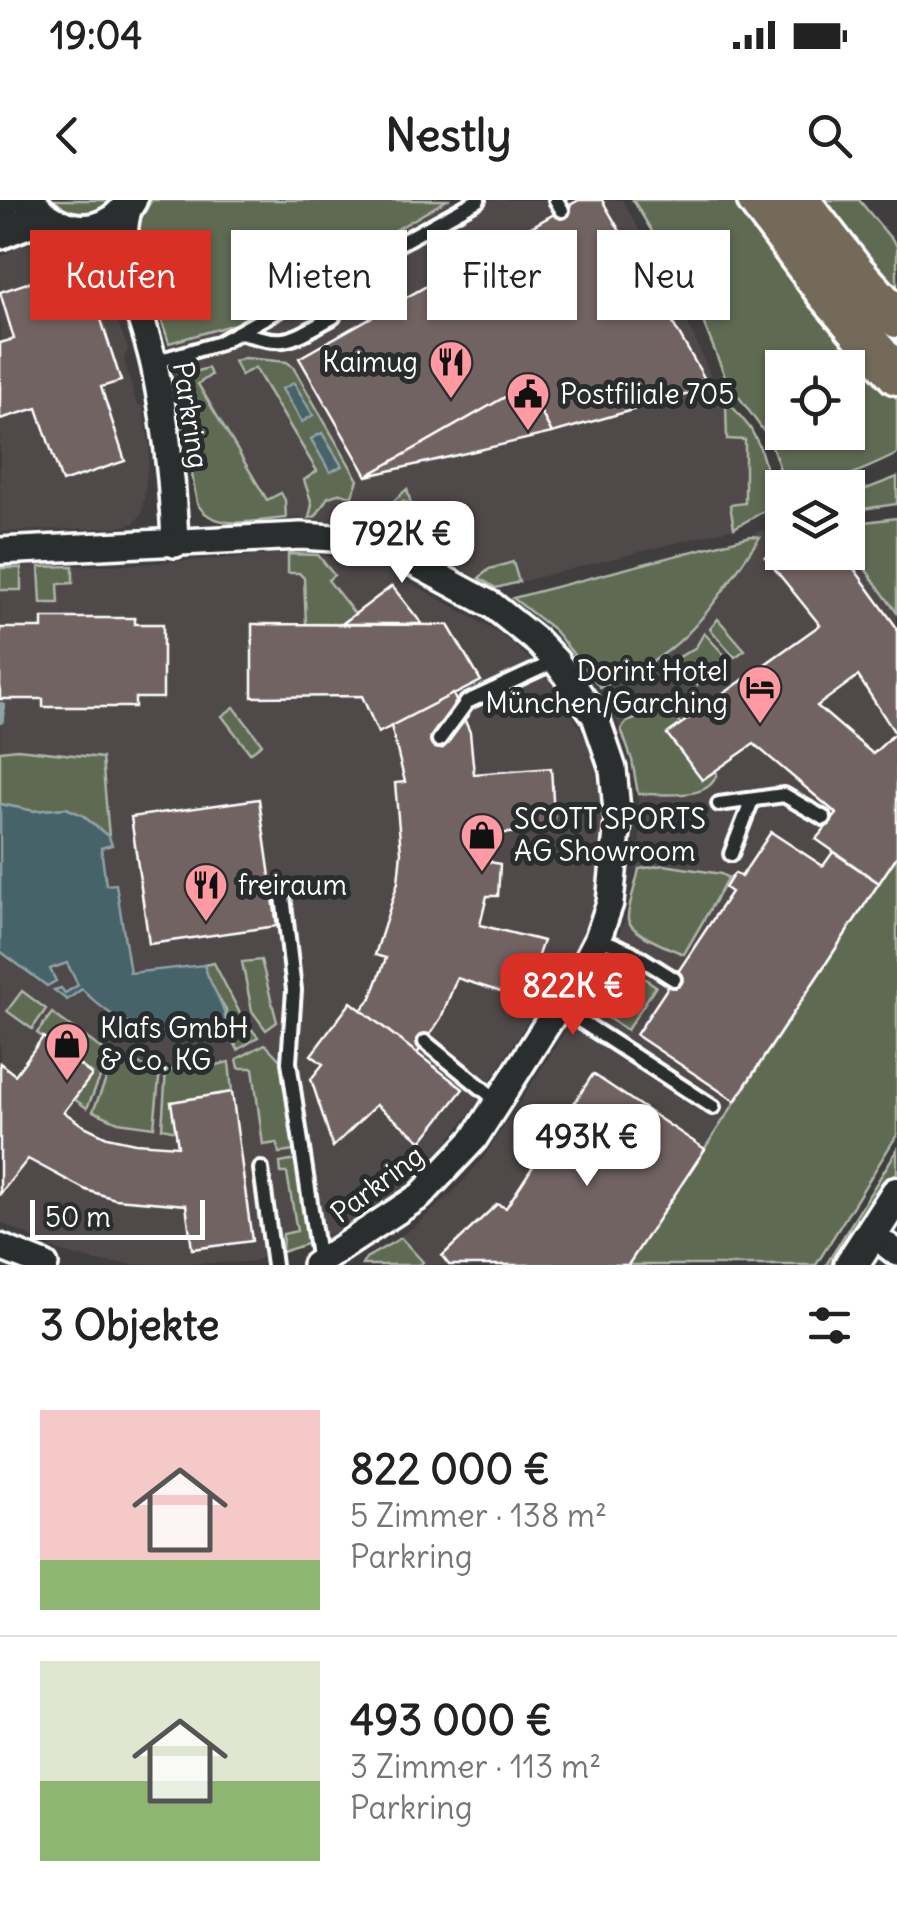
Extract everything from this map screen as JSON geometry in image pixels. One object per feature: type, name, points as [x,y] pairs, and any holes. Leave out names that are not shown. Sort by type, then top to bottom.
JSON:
[{"type":"main road","points":[[757,200],[826,293],[897,375]]},
{"type":"main road","points":[[798,200],[897,318]]},
{"type":"main road","points":[[851,1265],[886,1246],[897,1194]]},
{"type":"street","points":[[0,208],[6,200]]},
{"type":"street","points":[[87,230],[115,220],[130,203]]},
{"type":"street","name":"Parkring","points":[[121,230],[130,203]]},
{"type":"street","points":[[0,232],[33,220],[39,211],[75,230]]},
{"type":"street","name":"Parkring","points":[[140,320],[154,362],[167,430],[176,544]]},
{"type":"street","name":"Parkring","points":[[0,551],[301,536],[350,539],[382,548],[458,584],[492,605],[556,660],[595,716],[612,770],[618,821],[610,904],[598,938],[559,1007],[474,1139],[420,1196],[318,1264]]},
{"type":"street","points":[[0,1246],[34,1263]]},
{"type":"lane","points":[[154,362],[218,344],[478,200]]},
{"type":"lane","points":[[240,332],[274,343],[286,342],[327,320]]},
{"type":"lane","points":[[439,740],[467,702],[556,660]]},
{"type":"lane","points":[[719,804],[784,796],[824,818]]},
{"type":"lane","points":[[731,854],[752,800]]},
{"type":"lane","points":[[282,896],[294,990],[289,1062],[318,1264]]},
{"type":"lane","points":[[598,938],[631,952],[674,979]]},
{"type":"lane","points":[[559,1007],[713,1108]]},
{"type":"lane","points":[[425,1042],[499,1102]]},
{"type":"lane","points":[[261,1168],[274,1265]]},
{"type":"shaded area","points":[[447,200],[622,200],[639,230],[597,230],[597,320],[687,320],[717,391],[750,428],[765,471],[765,511],[734,528],[496,588],[422,547],[349,521],[224,521],[203,514],[194,492],[169,343],[242,320],[407,320],[407,230],[396,230]]},
{"type":"shaded area","points":[[30,244],[30,320],[117,320],[128,349],[124,359],[136,403],[143,407],[150,448],[142,514],[134,523],[120,527],[0,532],[0,258],[18,246]]},
{"type":"shaded area","points":[[765,531],[765,570],[865,569],[897,613],[897,856],[628,1265],[362,1265],[366,1258],[414,1227],[482,1160],[609,961],[634,895],[641,825],[632,760],[621,729],[600,687],[578,657],[554,630],[513,598]]},
{"type":"shaded area","points":[[318,555],[383,568],[469,615],[507,639],[534,663],[558,692],[592,756],[602,803],[604,843],[596,898],[578,942],[470,1113],[440,1152],[391,1197],[347,1226],[310,1243],[250,1262],[137,1265],[95,1261],[59,1251],[0,1222],[0,568]]},
{"type":"green space","points":[[48,200],[111,200],[96,211],[80,214],[63,211]]},
{"type":"green space","points":[[152,200],[447,200],[396,230],[231,230],[231,320],[242,320],[169,343],[162,320],[211,320],[211,230],[132,229]]},
{"type":"green space","points":[[633,200],[746,200],[860,350],[765,350],[765,433],[726,379],[702,320],[730,320],[730,230],[651,230]]},
{"type":"green space","points":[[821,200],[859,200],[897,246],[897,293]]},
{"type":"green space","points":[[865,357],[897,399],[897,454],[861,470],[780,470],[773,450],[865,450]]},
{"type":"green space","points":[[245,358],[287,362],[293,367],[358,480],[352,496],[341,493],[328,497],[316,516],[309,518],[312,504],[304,480],[317,471],[255,368],[241,375],[234,361]]},
{"type":"green space","points":[[208,368],[211,375],[198,384],[267,500],[281,493],[286,518],[225,521],[204,512],[197,503],[176,382],[182,375]]},
{"type":"green space","points":[[726,405],[731,405],[750,428],[766,470],[765,511],[734,528],[730,505],[745,503],[745,440],[727,439]]},
{"type":"green space","points":[[897,477],[897,504],[865,509],[865,489]]},
{"type":"green space","points":[[407,489],[411,504],[402,501],[396,517],[404,521],[399,539],[366,526],[369,509],[386,508]]},
{"type":"green space","points":[[897,518],[897,613],[865,569],[865,522]]},
{"type":"green space","points":[[436,522],[441,537],[464,530],[466,550],[458,565],[422,547],[430,525]]},
{"type":"green space","points":[[751,536],[760,537],[694,627],[654,661],[600,687],[554,630],[513,598]]},
{"type":"green space","points":[[288,554],[318,555],[334,575],[328,580],[355,614],[342,624],[306,624],[304,578],[299,573],[288,573]]},
{"type":"green space","points":[[513,562],[519,582],[496,588],[479,578],[489,569]]},
{"type":"green space","points":[[73,566],[73,583],[58,584],[59,603],[41,603],[39,567]]},
{"type":"green space","points":[[0,568],[21,568],[21,590],[0,590]]},
{"type":"green space","points":[[718,619],[745,650],[735,657],[710,629]]},
{"type":"green space","points":[[704,633],[730,661],[697,685],[674,660],[696,647]]},
{"type":"green space","points":[[234,707],[262,744],[250,753],[222,716]]},
{"type":"green space","points":[[658,710],[674,715],[717,773],[705,788],[684,794],[638,794],[621,729],[627,722]]},
{"type":"green space","points":[[17,749],[102,758],[109,837],[82,815],[66,808],[34,811],[0,804],[0,751]]},
{"type":"green space","points":[[897,856],[897,1135],[816,1265],[628,1265]]},
{"type":"green space","points":[[664,865],[728,878],[684,954],[643,935],[628,919],[639,869]]},
{"type":"green space","points":[[261,960],[277,1022],[266,1030],[252,1011],[242,962]]},
{"type":"green space","points":[[609,961],[620,962],[656,986],[627,1030],[589,1006],[588,997]]},
{"type":"green space","points":[[214,963],[243,1019],[258,1037],[238,1050],[226,1026],[226,1009],[209,983],[204,965]]},
{"type":"green space","points":[[22,991],[46,1009],[32,1029],[7,1011]]},
{"type":"green space","points":[[52,1013],[110,1055],[87,1108],[74,1099],[92,1074],[37,1033]]},
{"type":"green space","points":[[265,1044],[283,1063],[295,1151],[279,1153],[277,1143],[263,1145],[253,1068],[239,1068],[237,1059]]},
{"type":"green space","points":[[115,1058],[160,1070],[154,1127],[118,1122],[93,1111]]},
{"type":"green space","points":[[229,1062],[232,1092],[171,1102],[176,1131],[162,1128],[166,1070],[196,1070]]},
{"type":"green space","points":[[897,1150],[897,1175],[840,1265],[826,1265]]},
{"type":"green space","points":[[296,1160],[310,1243],[282,1252],[283,1234],[297,1231],[287,1173],[281,1173],[280,1163]]},
{"type":"green space","points":[[401,1238],[423,1262],[420,1265],[362,1265],[366,1258]]},
{"type":"water","points":[[294,383],[313,415],[302,422],[282,389]]},
{"type":"water","points":[[322,433],[342,466],[330,472],[311,439]]},
{"type":"water","points":[[0,804],[34,811],[66,808],[82,815],[109,837],[112,845],[101,848],[106,885],[116,884],[130,973],[204,965],[226,1026],[186,1036],[148,1031],[113,1015],[82,989],[67,1000],[54,990],[61,988],[65,993],[78,985],[67,963],[50,969],[56,981],[47,986],[0,951]]},
{"type":"building","points":[[579,200],[602,200],[619,230],[597,230],[597,320],[671,320],[710,388],[552,433],[526,385],[367,476],[299,358],[366,320],[407,320],[407,297],[427,286],[427,320],[577,320],[577,230],[526,230]]},
{"type":"building","points":[[30,282],[30,320],[101,320],[121,381],[101,387],[125,461],[62,482],[37,408],[0,419],[0,343],[14,339],[0,292]]},
{"type":"building","points":[[526,385],[552,433],[367,476]]},
{"type":"building","name":"Dorint Hotel München/Garching","points":[[776,570],[855,570],[897,628],[897,856],[879,883],[816,839],[837,814],[754,744],[702,780],[667,734],[820,625]],"holes":[[[858,676],[895,733],[873,754],[817,706]]]},
{"type":"building","points":[[392,586],[422,624],[342,624],[355,614]]},
{"type":"building","points":[[42,618],[135,618],[135,624],[163,624],[163,698],[135,698],[135,707],[43,707],[43,699],[0,699],[0,628],[42,628]]},
{"type":"building","points":[[252,624],[448,625],[481,681],[378,733],[362,696],[252,697]]},
{"type":"building","points":[[453,694],[470,732],[474,774],[551,768],[555,830],[493,834],[490,862],[500,864],[498,896],[487,896],[480,925],[543,941],[523,999],[457,978],[441,1018],[417,1054],[361,1010],[371,998],[386,958],[375,955],[398,882],[401,852],[395,783],[405,782],[391,726]]},
{"type":"building","points":[[259,799],[277,926],[149,944],[131,817]]},
{"type":"building","points":[[771,832],[823,866],[833,852],[879,883],[735,1101],[636,1035],[731,892],[725,888],[733,875],[741,877]]},
{"type":"building","points":[[351,1002],[463,1089],[422,1141],[376,1105],[333,1147],[311,1079],[323,1064],[311,1055]]},
{"type":"building","points":[[43,1037],[92,1075],[64,1112],[107,1137],[178,1146],[171,1102],[232,1092],[252,1241],[192,1249],[186,1205],[115,1199],[86,1190],[28,1159],[0,1194],[0,1063],[15,1075]]},
{"type":"building","points":[[593,1074],[705,1149],[628,1265],[449,1265],[442,1256],[497,1204],[506,1208]]},
{"type":"waterway","points":[[0,720],[1,706]]},
{"type":"place","name":"Kaimug","points":[[451,400]]},
{"type":"place","name":"Postfiliale 705","points":[[528,432]]},
{"type":"place","name":"Dorint Hotel München/Garching","points":[[760,725]]},
{"type":"place","name":"SCOTT SPORTS AG Showroom","points":[[482,873]]},
{"type":"place","name":"freiraum","points":[[206,923]]},
{"type":"place","name":"Klafs GmbH & Co. KG","points":[[67,1082]]}]
